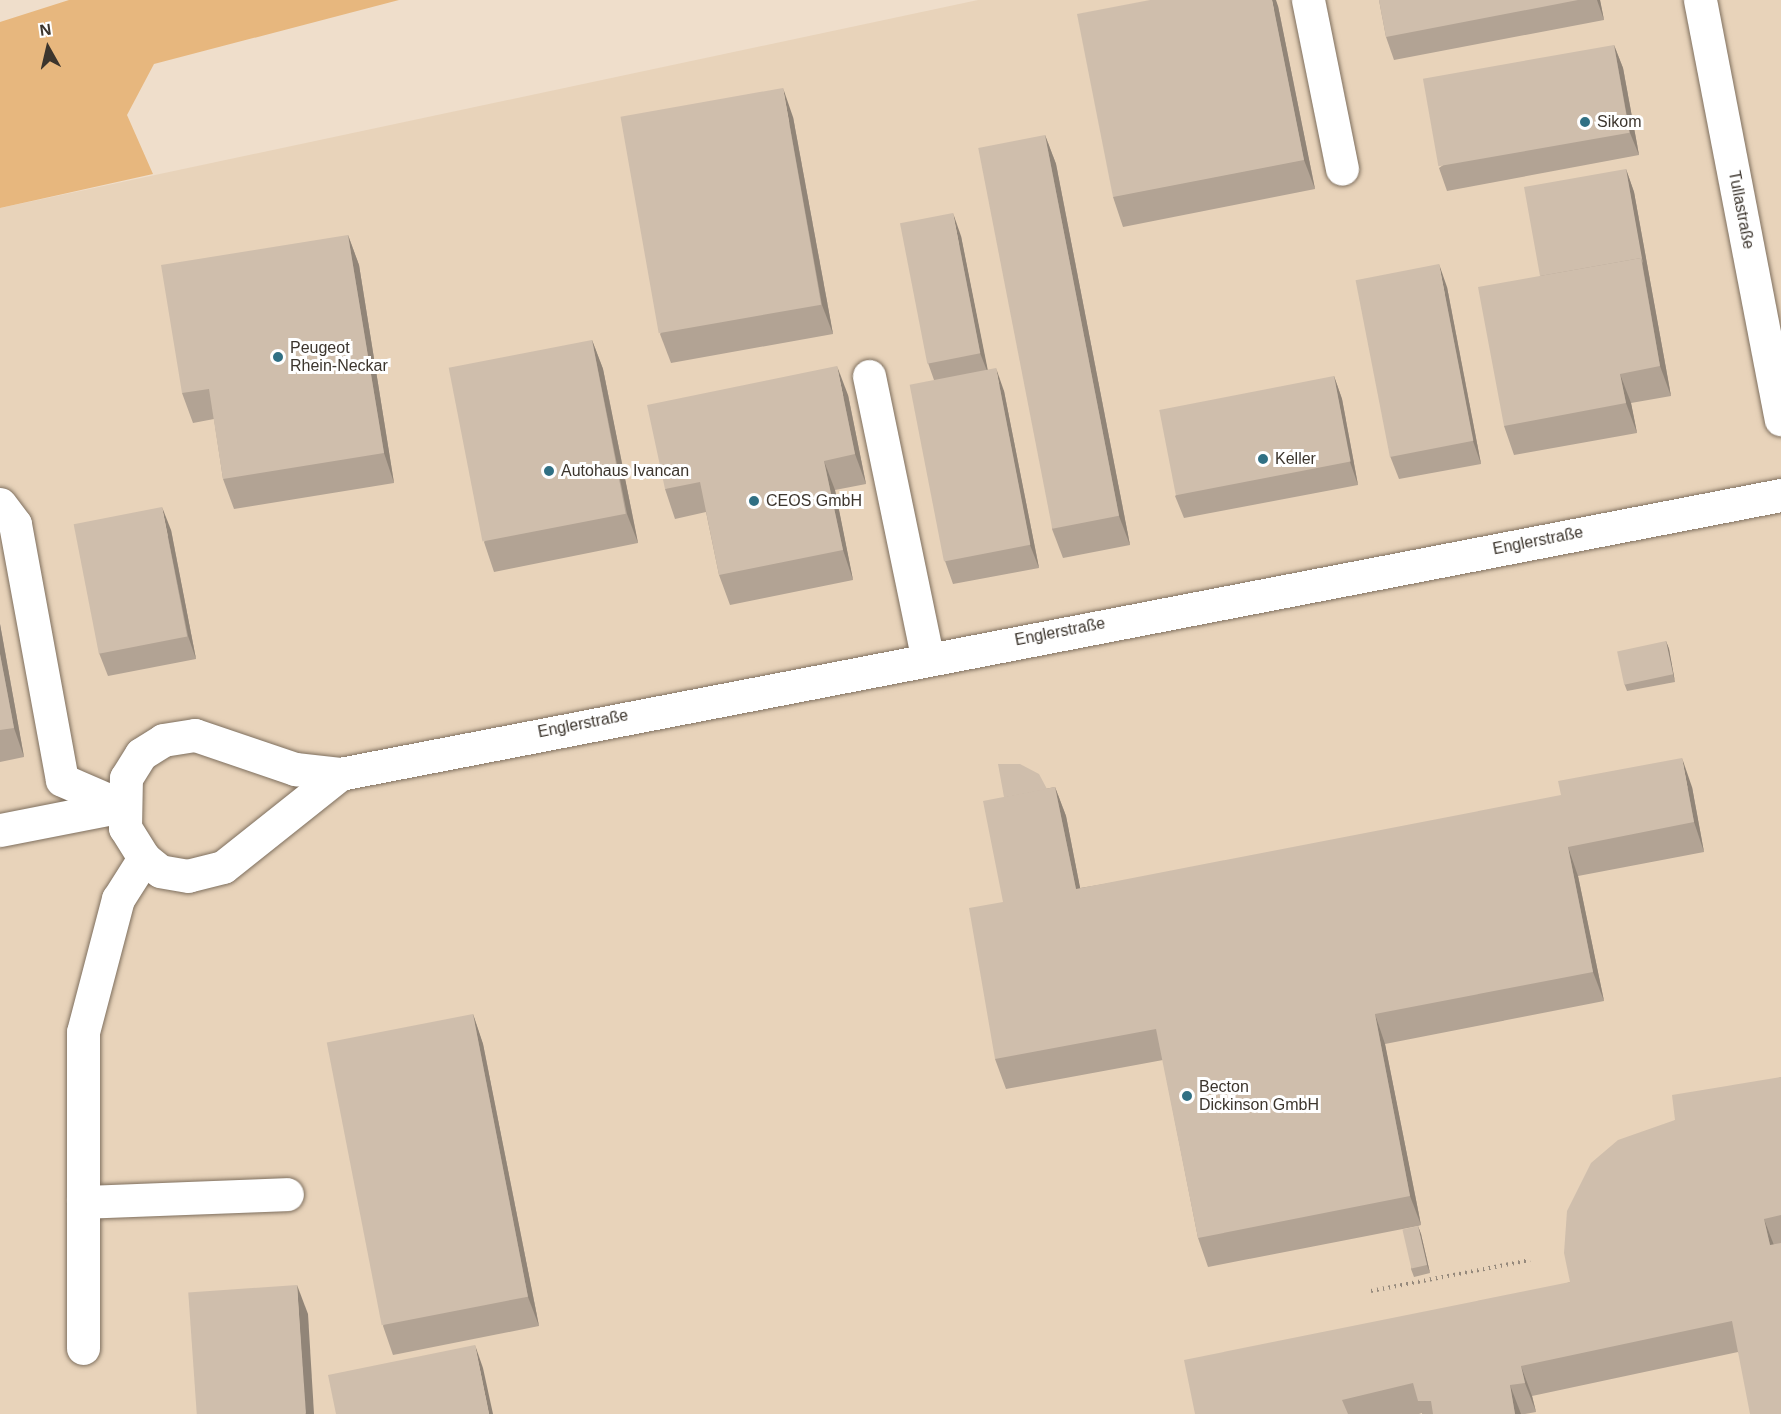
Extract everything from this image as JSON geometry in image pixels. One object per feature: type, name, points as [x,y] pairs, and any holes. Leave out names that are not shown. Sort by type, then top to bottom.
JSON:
[{"type":"street","points":[[1308,0],[1342,169]]},
{"type":"street","name":"Tullastraße","points":[[1700,0],[1781,419]]},
{"type":"street","points":[[869,376],[927,657]]},
{"type":"street","name":"Englerstraße","points":[[340,774],[223,867],[188,876],[160,871],[144,858],[125,828],[122,806],[126,778],[141,754],[163,740],[195,735],[295,769],[340,774],[927,657],[1781,495]]},
{"type":"street","points":[[0,504],[15,524],[62,780],[122,806]]},
{"type":"street","points":[[0,830],[122,806]]},
{"type":"street","points":[[83,1348],[83,1032],[118,898],[144,858]]},
{"type":"street","points":[[83,1202],[287,1194]]},
{"type":"path","points":[[1371,1291],[1530,1260]]},
{"type":"shaded area","points":[[69,0],[399,0],[154,64],[127,115],[153,174],[0,208],[0,22]]},
{"type":"shaded area","points":[[978,0],[1781,0],[1781,1414],[0,1414],[0,208]]},
{"type":"building","points":[[1150,0],[1272,0],[1304,160],[1113,197],[1077,14]]},
{"type":"building","points":[[1379,0],[1578,0],[1386,37]]},
{"type":"building","points":[[1614,45],[1629,133],[1438,166],[1423,79]]},
{"type":"building","points":[[783,88],[821,305],[659,333],[621,117]]},
{"type":"building","points":[[1045,135],[1119,516],[1052,529],[978,148]]},
{"type":"building","points":[[1626,169],[1643,264],[1641,258],[1540,276],[1524,187]]},
{"type":"building","points":[[953,213],[980,353],[927,364],[900,223]]},
{"type":"building","name":"Peugeot Rhein-Neckar","points":[[348,235],[384,453],[223,479],[209,389],[182,393],[161,265]]},
{"type":"building","points":[[1641,258],[1660,366],[1620,374],[1626,403],[1504,426],[1478,287]]},
{"type":"building","points":[[1439,264],[1473,441],[1390,457],[1356,280]]},
{"type":"building","name":"Autohaus Ivancan","points":[[592,340],[626,514],[482,542],[449,368]]},
{"type":"building","name":"CEOS GmbH","points":[[837,366],[855,454],[824,461],[843,550],[719,575],[700,482],[665,489],[647,405]]},
{"type":"building","points":[[996,368],[1030,545],[944,561],[910,385]]},
{"type":"building","name":"Keller","points":[[1334,376],[1351,461],[1176,495],[1159,410]]},
{"type":"building","points":[[162,507],[187,637],[99,654],[74,524]]},
{"type":"building","points":[[1666,641],[1673,674],[1624,685],[1617,651]]},
{"type":"building","points":[[0,654],[14,728],[0,730]]},
{"type":"building","points":[[1682,758],[1694,822],[1568,847],[1593,972],[1375,1014],[1410,1196],[1198,1238],[1156,1029],[995,1059],[969,908],[1003,902],[983,801],[1055,787],[1076,889],[1561,795],[1558,781]]},
{"type":"building","points":[[998,764],[1020,764],[1039,774],[1047,789],[1004,797]]},
{"type":"building","points":[[473,1014],[528,1297],[382,1325],[327,1042]]},
{"type":"building","points":[[1781,1077],[1781,1215],[1764,1219],[1770,1245],[1781,1243],[1781,1414],[1750,1414],[1732,1321],[1521,1366],[1525,1383],[1510,1385],[1515,1414],[1433,1414],[1431,1401],[1418,1401],[1413,1383],[1342,1400],[1348,1414],[1195,1414],[1184,1360],[1570,1282],[1564,1253],[1567,1211],[1591,1163],[1618,1140],[1675,1120],[1672,1095]]},
{"type":"building","points":[[1418,1226],[1427,1265],[1411,1269],[1402,1230]]},
{"type":"building","points":[[297,1285],[306,1414],[197,1414],[188,1293]]},
{"type":"building","points":[[475,1345],[489,1414],[336,1414],[328,1375]]},
{"type":"place","name":"Sikom","points":[[1585,122]]},
{"type":"place","name":"Peugeot Rhein-Neckar","points":[[278,357]]},
{"type":"place","name":"Keller","points":[[1263,459]]},
{"type":"place","name":"Autohaus Ivancan","points":[[549,471]]},
{"type":"place","name":"CEOS GmbH","points":[[754,501]]},
{"type":"place","name":"Becton Dickinson GmbH","points":[[1187,1096]]}]
